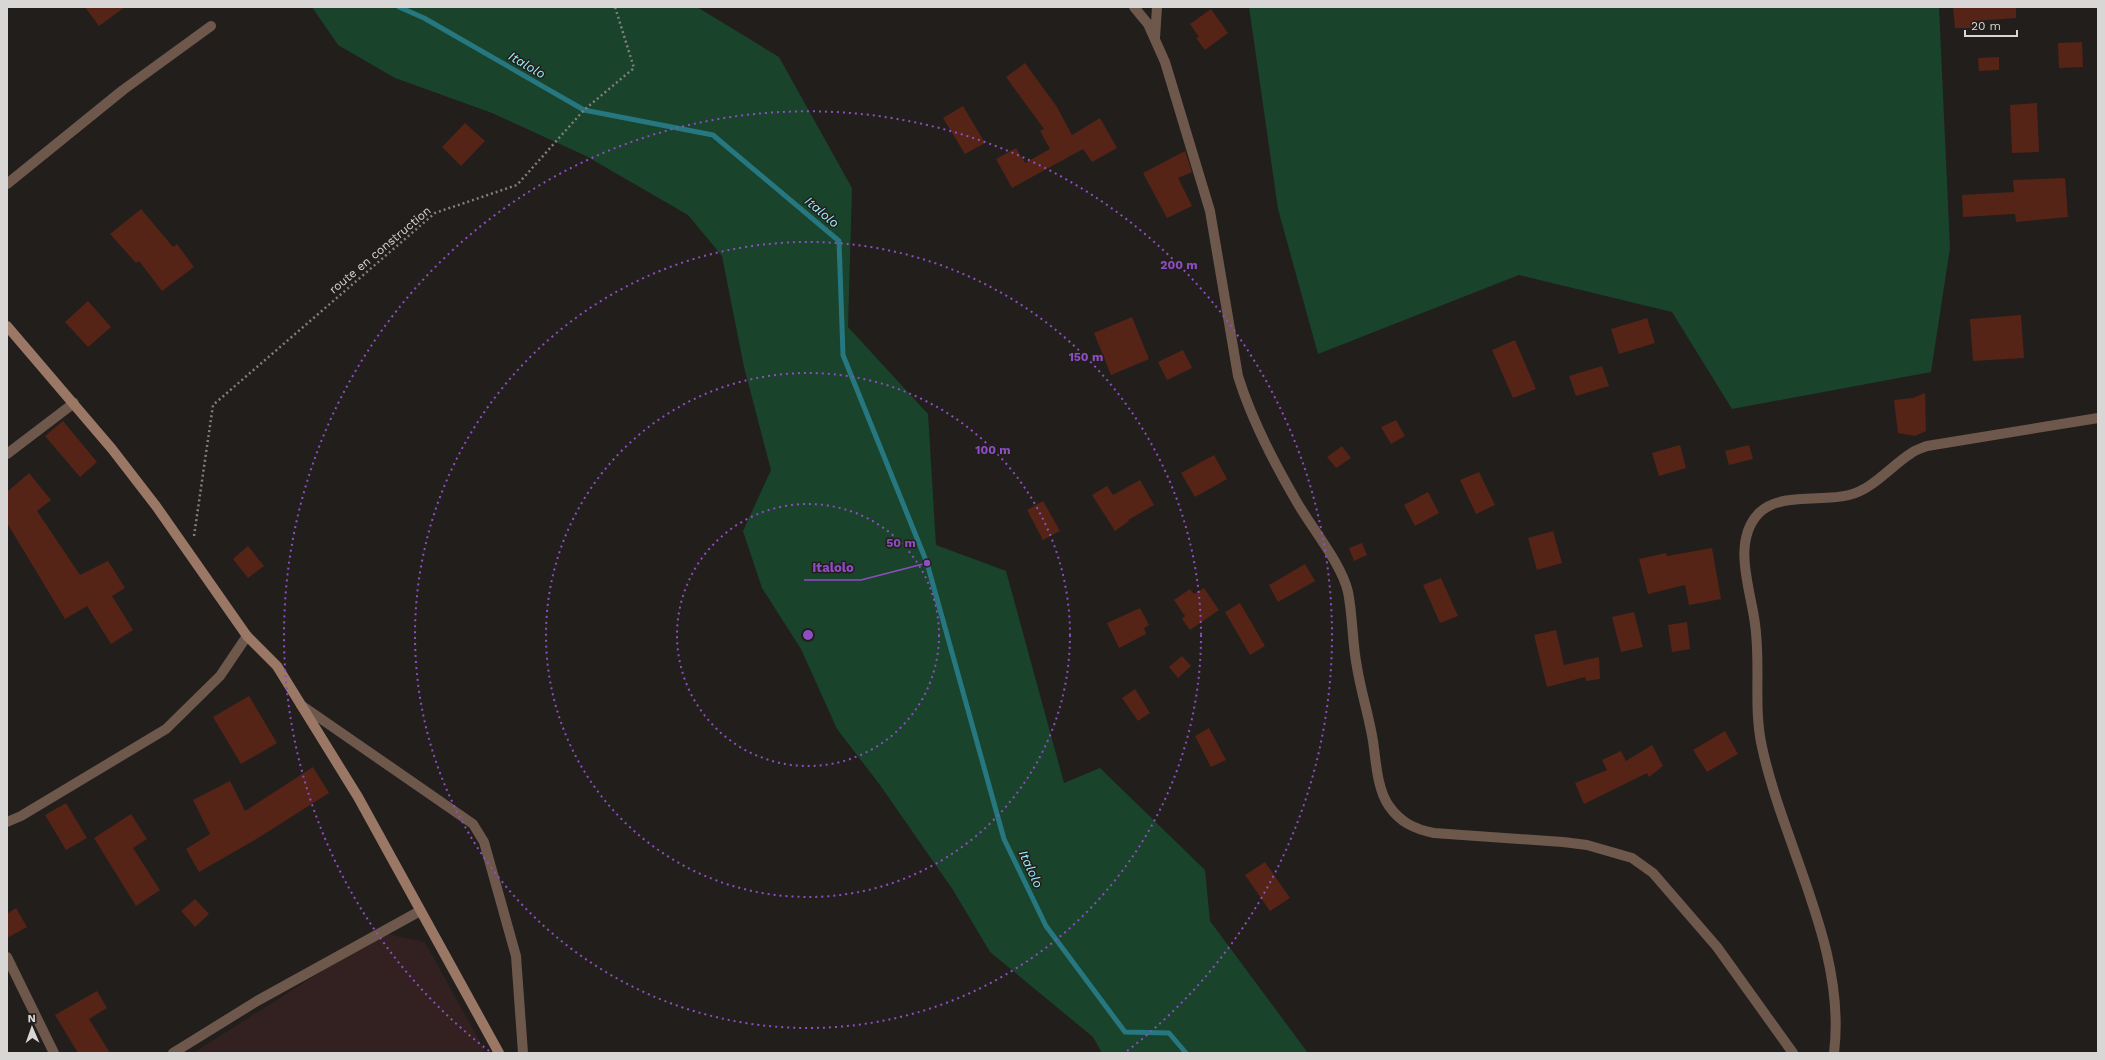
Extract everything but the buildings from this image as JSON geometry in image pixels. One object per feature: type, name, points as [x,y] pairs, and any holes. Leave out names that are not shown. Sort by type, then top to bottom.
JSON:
[{"type":"street","points":[[1134,7],[1148,24],[1174,86],[1210,211],[1238,376],[1245,399],[1293,497],[1337,566],[1347,590],[1351,612],[1356,667],[1367,708],[1381,787],[1388,804],[1400,820],[1417,829],[1434,833],[1563,842],[1594,847],[1632,858],[1653,873],[1707,936],[1793,1053]]},
{"type":"street","points":[[1155,40],[1157,7]]},
{"type":"street","points":[[7,184],[123,90],[211,26]]},
{"type":"street","points":[[7,326],[74,403],[156,506],[247,636],[277,666],[358,797],[499,1053]]},
{"type":"street","points":[[7,454],[74,403]]},
{"type":"street","points":[[1834,1053],[1837,1031],[1836,995],[1824,938],[1782,820],[1761,746],[1757,702],[1756,626],[1745,564],[1745,538],[1752,521],[1760,512],[1785,500],[1849,495],[1867,487],[1911,453],[1927,446],[2098,418]]},
{"type":"street","points":[[7,822],[21,816],[166,729],[220,676],[247,636]]},
{"type":"street","points":[[301,705],[473,824],[484,842],[516,956],[523,1053]]},
{"type":"street","points":[[173,1053],[257,1001],[420,911]]},
{"type":"street","points":[[7,957],[54,1053]]},
{"type":"path","name":"route en construction","points":[[191,558],[213,406],[435,213],[516,186],[584,110],[634,68],[615,7]]},
{"type":"shaded area","points":[[382,933],[425,942],[486,1053],[193,1053]]},
{"type":"green space","points":[[312,7],[697,7],[779,57],[852,188],[848,327],[928,414],[936,545],[1006,571],[1064,783],[1100,768],[1205,870],[1210,921],[1308,1053],[1102,1053],[1093,1037],[990,952],[953,890],[880,785],[837,729],[801,649],[762,588],[743,531],[771,470],[744,367],[722,256],[688,215],[586,156],[492,113],[395,78],[338,45]]},
{"type":"green space","points":[[1249,7],[1939,7],[1950,248],[1931,372],[1732,409],[1672,312],[1519,275],[1318,354],[1278,209]]},
{"type":"waterway","name":"Italolo","points":[[399,7],[424,18],[584,110],[713,135],[839,241],[843,355],[927,563],[1004,839],[1046,926],[1125,1032],[1169,1033],[1186,1053]]},
{"type":"place","name":"Italolo","points":[[927,563]]}]
